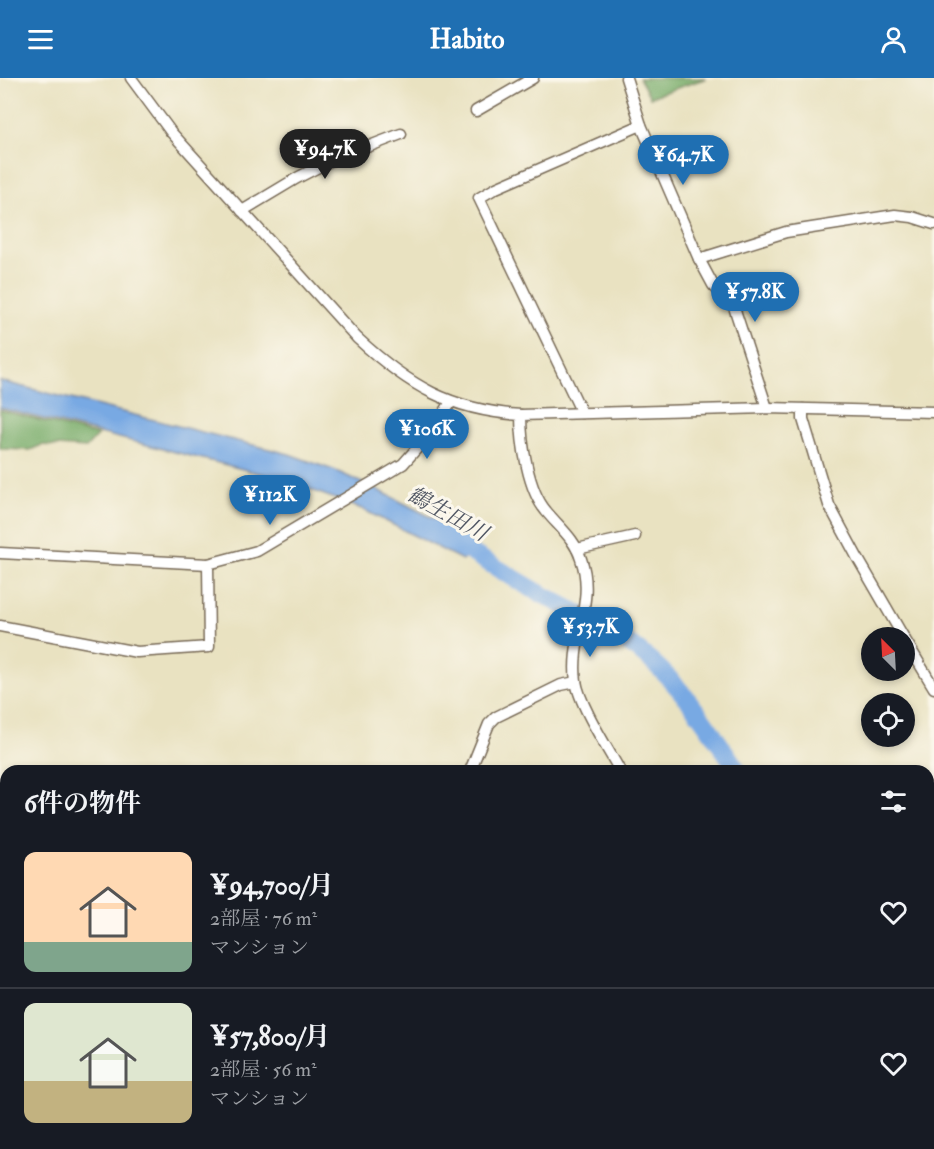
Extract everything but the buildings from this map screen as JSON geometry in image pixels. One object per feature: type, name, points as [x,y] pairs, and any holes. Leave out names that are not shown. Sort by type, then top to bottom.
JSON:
[{"type":"street","points":[[131,78],[171,132],[363,344],[402,375],[451,402],[496,413],[521,415],[767,408],[934,412]]},
{"type":"street","points":[[476,111],[533,78]]},
{"type":"street","points":[[626,78],[641,125],[699,259],[713,285],[734,307],[767,408]]},
{"type":"street","points":[[582,413],[479,198],[496,188],[641,125]]},
{"type":"street","points":[[242,211],[328,162],[401,134]]},
{"type":"street","points":[[699,259],[786,232],[895,215],[912,217],[934,224]]},
{"type":"street","points":[[0,553],[208,564],[257,550],[392,472],[411,458],[434,429],[451,402]]},
{"type":"street","points":[[803,409],[803,419],[829,505],[856,557],[897,627]]},
{"type":"street","points":[[521,415],[530,480],[534,491],[539,501],[577,549],[586,579],[585,602],[575,666],[576,681],[582,699],[617,765]]},
{"type":"street","points":[[577,549],[635,536]]},
{"type":"street","points":[[0,626],[137,652],[209,647],[208,564]]},
{"type":"street","points":[[915,656],[934,688]]},
{"type":"street","points":[[472,765],[489,724],[496,717],[561,685],[576,681]]},
{"type":"green space","points":[[639,78],[707,78],[650,97]]},
{"type":"green space","points":[[0,410],[98,435],[86,448],[42,445],[30,450],[0,449]]},
{"type":"water","points":[[0,381],[289,454],[336,471],[471,538],[474,554],[462,560],[362,509],[282,479],[0,408]]},
{"type":"waterway","name":"鶴生田川","points":[[453,542],[601,626],[646,657],[660,669],[692,705],[734,765]]}]
